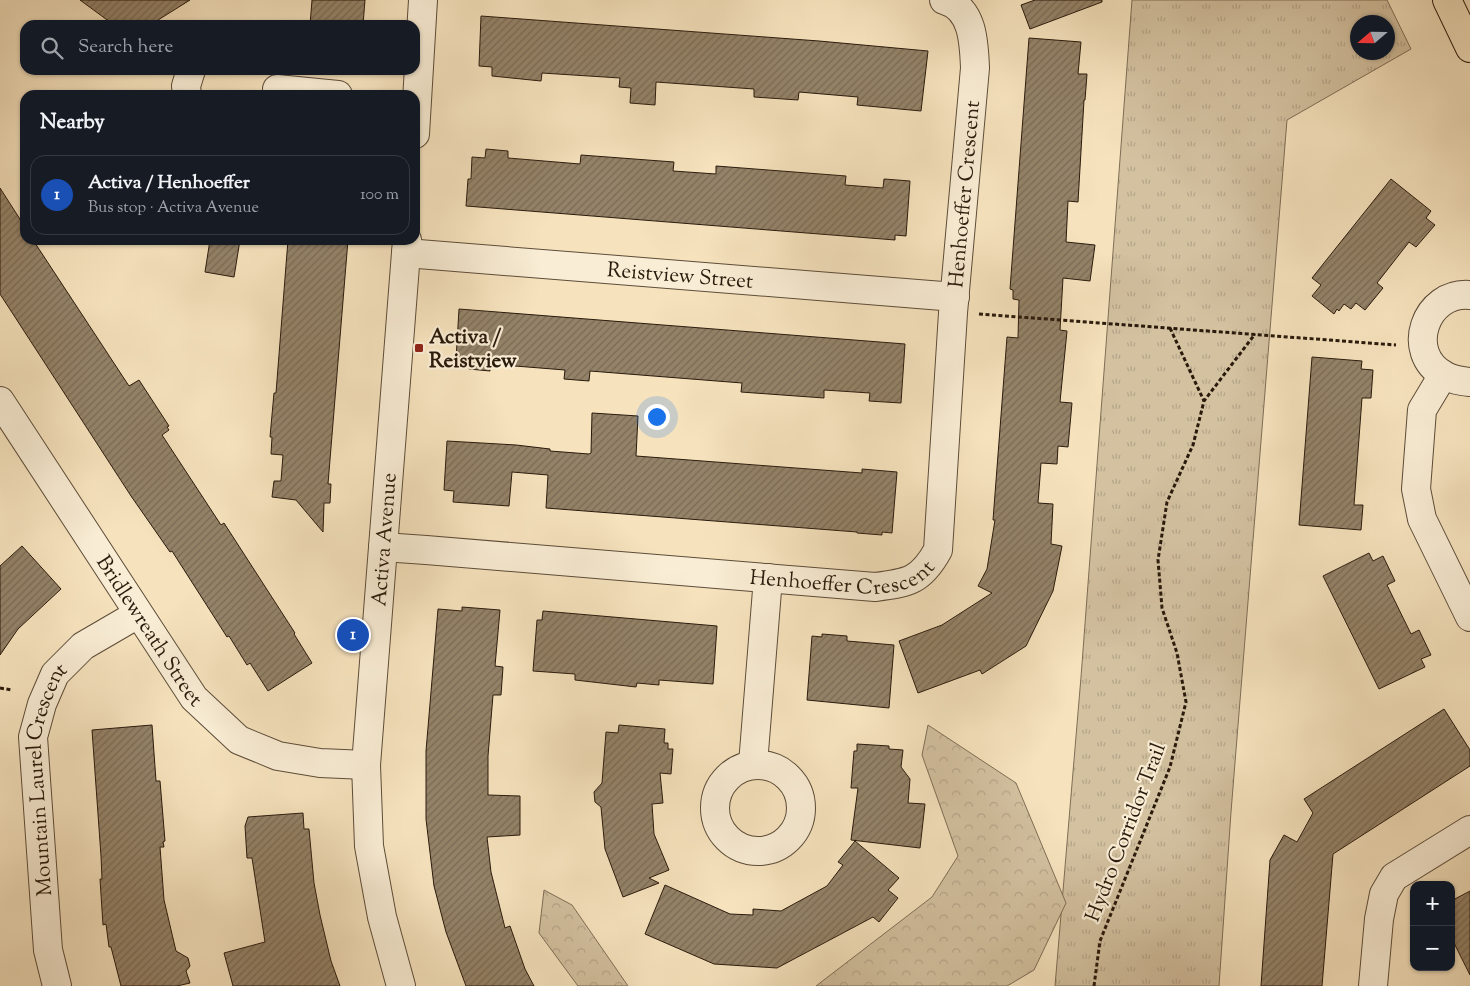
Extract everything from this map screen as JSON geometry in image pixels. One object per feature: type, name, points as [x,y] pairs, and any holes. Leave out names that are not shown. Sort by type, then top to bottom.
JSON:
[{"type":"main road","points":[[1447,0],[1470,48]]},
{"type":"street","points":[[420,44],[423,0]]},
{"type":"street","name":"Henhoeffer Crescent","points":[[382,548],[436,550],[875,587],[901,584],[916,577],[929,566],[938,550],[954,305],[975,68],[974,41],[966,15],[952,2],[944,0]]},
{"type":"street","points":[[186,90],[189,75]]},
{"type":"street","points":[[417,90],[418,75]]},
{"type":"street","points":[[275,85],[306,90]]},
{"type":"street","name":"Reistview Street","points":[[407,246],[954,305]]},
{"type":"street","name":"Activa Avenue","points":[[401,986],[382,917],[369,846],[366,765],[407,246]]},
{"type":"street","points":[[1470,294],[1454,296],[1441,302],[1430,312],[1424,325],[1422,339],[1425,353],[1432,366],[1443,375],[1456,380],[1470,382]]},
{"type":"street","points":[[1443,375],[1422,410],[1416,489],[1422,519],[1470,617]]},
{"type":"street","name":"Bridlewreath Street","points":[[0,401],[194,698],[239,740],[278,756],[320,763],[366,765]]},
{"type":"street","points":[[753,764],[768,578]]},
{"type":"street","name":"Mountain Laurel Crescent","points":[[57,986],[48,950],[34,737],[42,704],[55,674],[83,646],[138,614]]},
{"type":"street","points":[[1373,986],[1378,918],[1384,894],[1394,877],[1470,830]]},
{"type":"path","points":[[954,305],[1170,328],[1396,345]]},
{"type":"path","points":[[1170,328],[1204,401],[1255,334]]},
{"type":"path","name":"Hydro Corridor Trail","points":[[1094,986],[1100,941],[1170,767],[1186,702],[1177,653],[1162,608],[1158,560],[1167,502],[1193,445],[1204,401]]},
{"type":"path","points":[[0,688],[12,690]]},
{"type":"green space","points":[[1132,0],[1387,0],[1394,15],[1350,15],[1350,60],[1392,60],[1287,120],[1231,812],[1219,986],[1055,986],[1081,677]]},
{"type":"green space","points":[[1395,16],[1411,49],[1395,58]]},
{"type":"green space","points":[[928,725],[1016,783],[1066,903],[1034,970],[1007,986],[816,986],[932,897],[958,856],[922,755]]},
{"type":"green space","points":[[544,890],[572,905],[628,986],[578,986],[539,933]]},
{"type":"building","points":[[80,0],[190,0],[158,20],[107,20]]},
{"type":"building","points":[[312,0],[365,0],[363,20],[310,20]]},
{"type":"building","points":[[1035,0],[1102,0],[1102,2],[1030,29],[1021,5]]},
{"type":"building","points":[[481,16],[928,51],[921,111],[857,105],[858,97],[799,92],[798,100],[754,97],[754,89],[656,82],[655,105],[630,103],[631,88],[619,87],[620,78],[542,73],[541,81],[492,76],[492,67],[479,66]]},
{"type":"building","points":[[1029,38],[1081,42],[1078,74],[1087,74],[1078,202],[1068,201],[1066,242],[1095,245],[1090,281],[1063,278],[1060,330],[1067,331],[1060,402],[1072,403],[1068,447],[1058,446],[1057,464],[1041,463],[1038,503],[1053,504],[1051,544],[1062,546],[1053,591],[1026,646],[982,674],[980,670],[918,693],[899,641],[942,625],[992,593],[978,586],[987,569],[995,520],[993,520],[1007,337],[1018,338],[1019,300],[1013,299],[1013,290],[1010,289]]},
{"type":"building","points":[[486,149],[508,151],[508,158],[580,164],[581,155],[674,162],[673,171],[716,174],[716,166],[846,176],[845,185],[883,188],[884,179],[910,181],[906,236],[895,235],[895,240],[466,206],[468,179],[471,179],[472,157],[485,158]]},
{"type":"building","points":[[1391,179],[1431,211],[1426,218],[1435,225],[1416,247],[1409,242],[1377,283],[1383,288],[1365,310],[1356,303],[1351,309],[1344,304],[1334,314],[1312,296],[1321,285],[1312,278]]},
{"type":"building","points":[[0,188],[20,219],[20,245],[36,245],[129,386],[139,380],[169,426],[167,427],[169,430],[162,435],[221,525],[224,523],[295,633],[312,663],[268,691],[250,663],[247,665],[229,636],[227,637],[172,551],[170,552],[131,496],[0,294]]},
{"type":"building","points":[[209,245],[239,245],[234,277],[205,272]]},
{"type":"building","points":[[288,245],[348,245],[328,484],[331,484],[330,503],[324,503],[323,532],[296,500],[272,497],[274,481],[281,481],[283,455],[271,454],[272,437],[270,437],[274,393],[276,393]]},
{"type":"building","points":[[459,309],[905,344],[901,403],[869,401],[870,393],[824,390],[824,398],[741,392],[742,383],[590,371],[589,381],[564,379],[565,370],[490,364],[490,371],[469,369],[470,361],[456,360]]},
{"type":"building","points":[[1312,357],[1362,361],[1361,369],[1373,370],[1371,398],[1362,398],[1354,505],[1363,505],[1361,530],[1299,525]]},
{"type":"building","points":[[592,413],[638,416],[636,456],[862,473],[862,469],[897,472],[892,533],[882,532],[882,535],[546,508],[548,475],[512,472],[509,506],[453,502],[454,491],[444,490],[447,441],[516,445],[550,449],[550,451],[589,454],[591,453]]},
{"type":"building","points":[[22,546],[61,589],[18,629],[0,655],[0,566]]},
{"type":"building","points":[[1369,553],[1373,561],[1383,556],[1395,581],[1387,585],[1411,634],[1419,630],[1431,655],[1421,659],[1425,667],[1379,689],[1323,576]]},
{"type":"building","points":[[462,607],[500,610],[495,666],[503,667],[501,695],[493,695],[488,756],[488,795],[520,796],[520,835],[487,837],[491,872],[505,928],[510,926],[525,969],[534,986],[466,986],[446,932],[434,886],[426,819],[426,751],[438,609],[462,611]]},
{"type":"building","points":[[543,611],[717,626],[713,684],[659,680],[659,685],[637,683],[636,687],[575,680],[575,674],[533,671],[537,620],[542,620]]},
{"type":"building","points":[[822,634],[847,636],[847,641],[894,645],[889,708],[807,700],[812,636],[822,637]]},
{"type":"building","points":[[1444,709],[1470,750],[1470,766],[1333,854],[1322,986],[1261,986],[1270,860],[1284,835],[1297,842],[1313,813],[1304,799]]},
{"type":"building","points":[[152,725],[156,781],[160,781],[165,841],[163,842],[164,847],[160,847],[164,900],[176,951],[188,958],[190,966],[186,971],[190,983],[177,986],[121,986],[111,947],[109,947],[106,924],[103,925],[100,879],[102,879],[101,856],[92,730]]},
{"type":"building","points":[[619,725],[665,729],[664,743],[668,743],[668,749],[673,749],[671,774],[660,773],[663,803],[652,804],[654,834],[669,870],[649,878],[659,883],[623,897],[605,849],[601,807],[595,802],[594,792],[602,783],[606,732],[618,733]]},
{"type":"building","points":[[857,744],[889,746],[889,749],[903,750],[901,767],[910,779],[908,803],[925,804],[920,848],[851,840],[858,788],[851,788],[854,751],[857,751]]},
{"type":"building","points":[[303,813],[304,829],[309,829],[314,883],[320,915],[331,961],[340,986],[233,986],[224,953],[265,942],[252,858],[247,858],[245,826],[248,817]]},
{"type":"building","points":[[855,841],[899,878],[888,890],[898,898],[879,922],[873,917],[777,968],[714,964],[645,934],[665,885],[730,914],[753,915],[753,909],[781,911],[827,886],[843,865],[838,862]]},
{"type":"building","points":[[1470,891],[1470,975],[1455,945],[1455,899]]},
{"type":"place","name":"Activa / Reistview","points":[[419,348]]},
{"type":"place","name":"Activa / Henhoeffer","points":[[353,635]]}]
